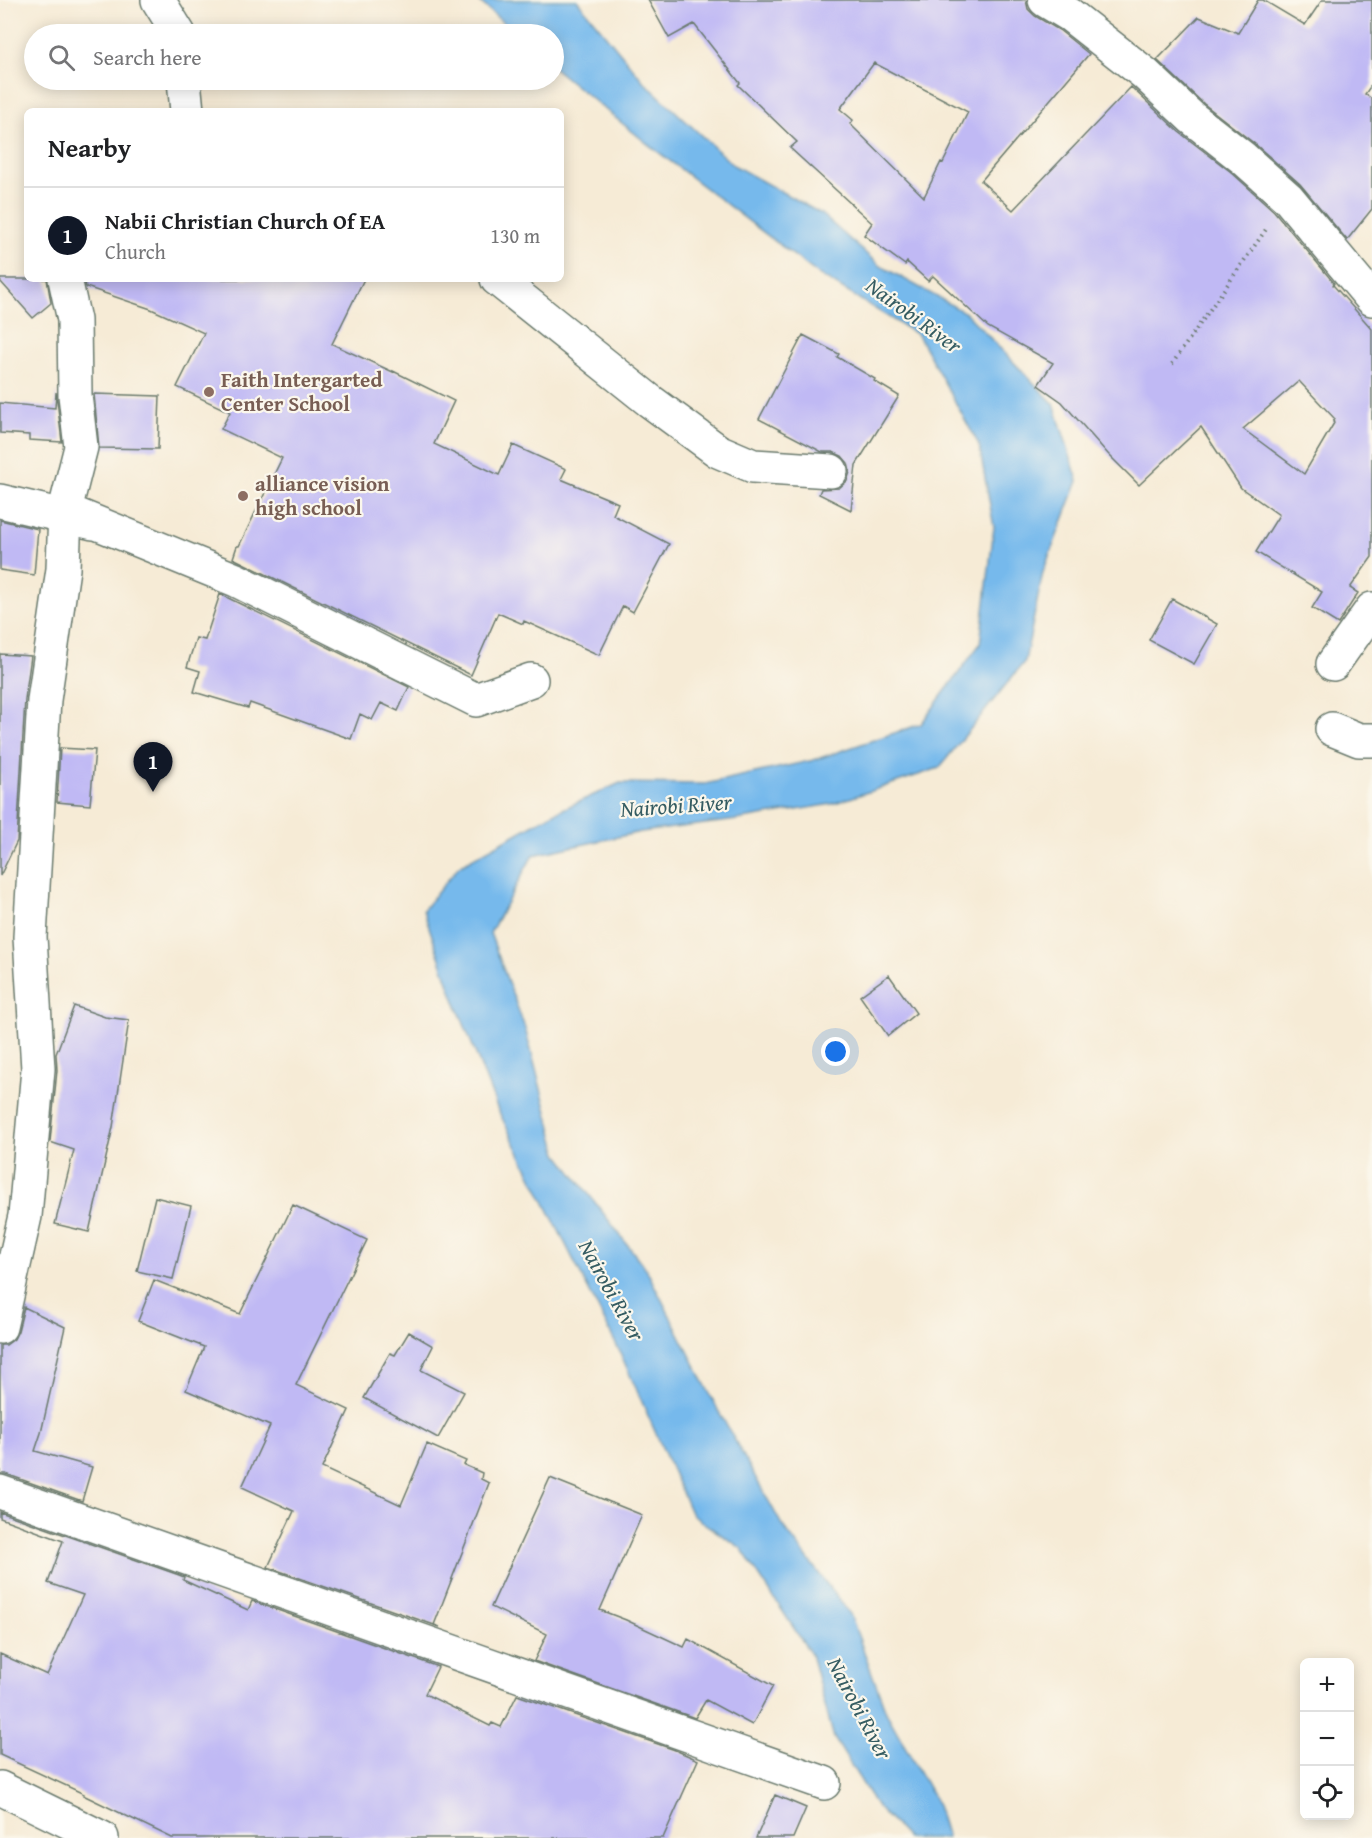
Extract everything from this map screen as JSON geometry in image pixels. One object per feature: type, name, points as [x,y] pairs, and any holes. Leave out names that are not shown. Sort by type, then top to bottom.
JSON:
[{"type":"street","points":[[158,0],[173,24]]},
{"type":"street","points":[[1045,0],[1070,15],[1144,73],[1192,118],[1243,158],[1288,198],[1372,300]]},
{"type":"street","points":[[185,90],[187,108]]},
{"type":"street","points":[[0,1327],[25,1216],[38,1069],[30,937],[44,700],[63,569],[65,510],[81,447],[75,395],[74,320],[66,282]]},
{"type":"street","points":[[501,282],[650,401],[718,451],[753,466],[831,471]]},
{"type":"street","points":[[0,501],[93,523],[65,510]]},
{"type":"street","points":[[65,510],[236,580],[476,700],[531,680]]},
{"type":"street","points":[[1333,664],[1372,609]]},
{"type":"street","points":[[1332,729],[1359,740],[1372,740]]},
{"type":"street","points":[[0,1492],[824,1783]]},
{"type":"street","points":[[0,1788],[102,1838]]},
{"type":"path","points":[[1172,364],[1288,198]]},
{"type":"water","name":"Nairobi River","points":[[478,0],[577,0],[644,82],[733,165],[820,213],[879,265],[966,313],[1054,404],[1078,481],[1043,572],[1025,661],[939,768],[832,804],[737,820],[641,832],[533,855],[490,933],[525,1028],[558,1154],[646,1269],[718,1410],[782,1525],[850,1614],[887,1714],[936,1802],[947,1838],[907,1838],[876,1805],[834,1738],[811,1654],[741,1548],[692,1515],[619,1350],[498,1110],[453,996],[423,910],[459,866],[552,814],[620,783],[705,784],[814,760],[921,724],[980,644],[994,527],[979,445],[918,335],[818,274],[649,145],[564,76],[564,24],[505,24]]},
{"type":"building","points":[[648,0],[1026,0],[1028,9],[1035,16],[1059,30],[1089,54],[981,181],[1013,210],[1131,87],[1179,132],[1231,172],[1274,211],[1334,283],[1333,285],[1372,329],[1372,557],[1350,588],[1358,593],[1338,624],[1312,608],[1322,592],[1256,552],[1279,515],[1241,488],[1201,427],[1139,485],[1062,402],[1038,385],[1053,363],[988,327],[933,276],[928,281],[907,262],[905,265],[864,235],[872,223],[790,148],[797,142],[738,85],[740,83],[694,24],[669,38]],"holes":[[[874,63],[968,112],[924,197],[850,124],[853,120],[840,109]],[[1299,381],[1335,419],[1304,474],[1243,429]]]},
{"type":"building","points":[[1258,0],[1263,0],[1305,25],[1322,0],[1372,0],[1372,84],[1365,94],[1372,99],[1372,209],[1347,240],[1300,184],[1255,144],[1204,104],[1157,60],[1199,17],[1238,33]]},
{"type":"building","points":[[0,279],[24,279],[24,282],[48,282],[51,303],[33,318]]},
{"type":"building","points":[[85,282],[363,282],[332,344],[454,401],[434,444],[499,475],[513,445],[566,469],[561,479],[618,503],[613,515],[669,544],[633,612],[623,606],[599,655],[524,621],[523,624],[498,613],[471,675],[233,558],[282,458],[221,429],[230,412],[177,387],[204,333],[151,309],[86,287]]},
{"type":"building","points":[[803,335],[839,354],[837,357],[899,396],[856,465],[851,510],[819,494],[821,489],[839,488],[847,481],[850,472],[848,463],[842,456],[833,452],[822,452],[759,419]]},
{"type":"building","points":[[56,392],[62,442],[29,440],[29,435],[0,433],[0,403],[55,408]]},
{"type":"building","points":[[94,394],[160,396],[158,449],[99,448]]},
{"type":"building","points":[[0,520],[38,529],[34,575],[0,570]]},
{"type":"building","points":[[220,594],[409,687],[398,711],[381,703],[372,720],[360,714],[351,739],[250,703],[248,708],[194,692],[200,671],[187,667],[196,638],[205,640]]},
{"type":"building","points":[[1172,599],[1217,624],[1194,664],[1149,640]]},
{"type":"building","points":[[0,654],[31,656],[25,699],[17,841],[0,876]]},
{"type":"building","points":[[60,748],[95,750],[90,805],[57,802]]},
{"type":"building","points":[[889,975],[916,1013],[888,1036],[860,996]]},
{"type":"building","points":[[74,1006],[105,1017],[129,1020],[113,1127],[89,1232],[55,1224],[74,1150],[50,1142],[57,1070],[56,1054]]},
{"type":"building","points":[[155,1197],[191,1206],[173,1279],[137,1271]]},
{"type":"building","points":[[293,1205],[367,1240],[296,1385],[349,1410],[322,1468],[401,1505],[427,1444],[466,1461],[464,1465],[482,1473],[481,1479],[489,1483],[434,1625],[268,1567],[294,1511],[242,1487],[270,1426],[186,1390],[204,1347],[138,1321],[154,1280],[240,1314]]},
{"type":"building","points":[[24,1307],[65,1327],[35,1451],[92,1467],[82,1501],[6,1474],[0,1474],[0,1345],[6,1345],[14,1339]]},
{"type":"building","points":[[409,1332],[433,1346],[421,1370],[464,1392],[438,1438],[364,1398],[390,1353],[395,1355]]},
{"type":"building","points":[[550,1478],[642,1515],[600,1610],[684,1647],[688,1639],[773,1686],[752,1725],[706,1700],[695,1718],[534,1661],[547,1634],[491,1607]]},
{"type":"building","points":[[0,1512],[179,1575],[184,1577],[183,1580],[248,1610],[252,1601],[438,1667],[425,1694],[490,1726],[492,1723],[501,1727],[517,1695],[698,1760],[663,1838],[172,1838],[0,1755],[0,1654],[47,1675],[83,1595],[48,1583],[63,1541],[0,1518]]},
{"type":"building","points":[[775,1795],[806,1808],[793,1838],[756,1838]]},
{"type":"place","name":"Faith Intergarted Center School","points":[[209,392]]},
{"type":"place","name":"alliance vision high school","points":[[243,496]]},
{"type":"place","name":"Nabii Christian Church Of EA","points":[[153,792]]}]
